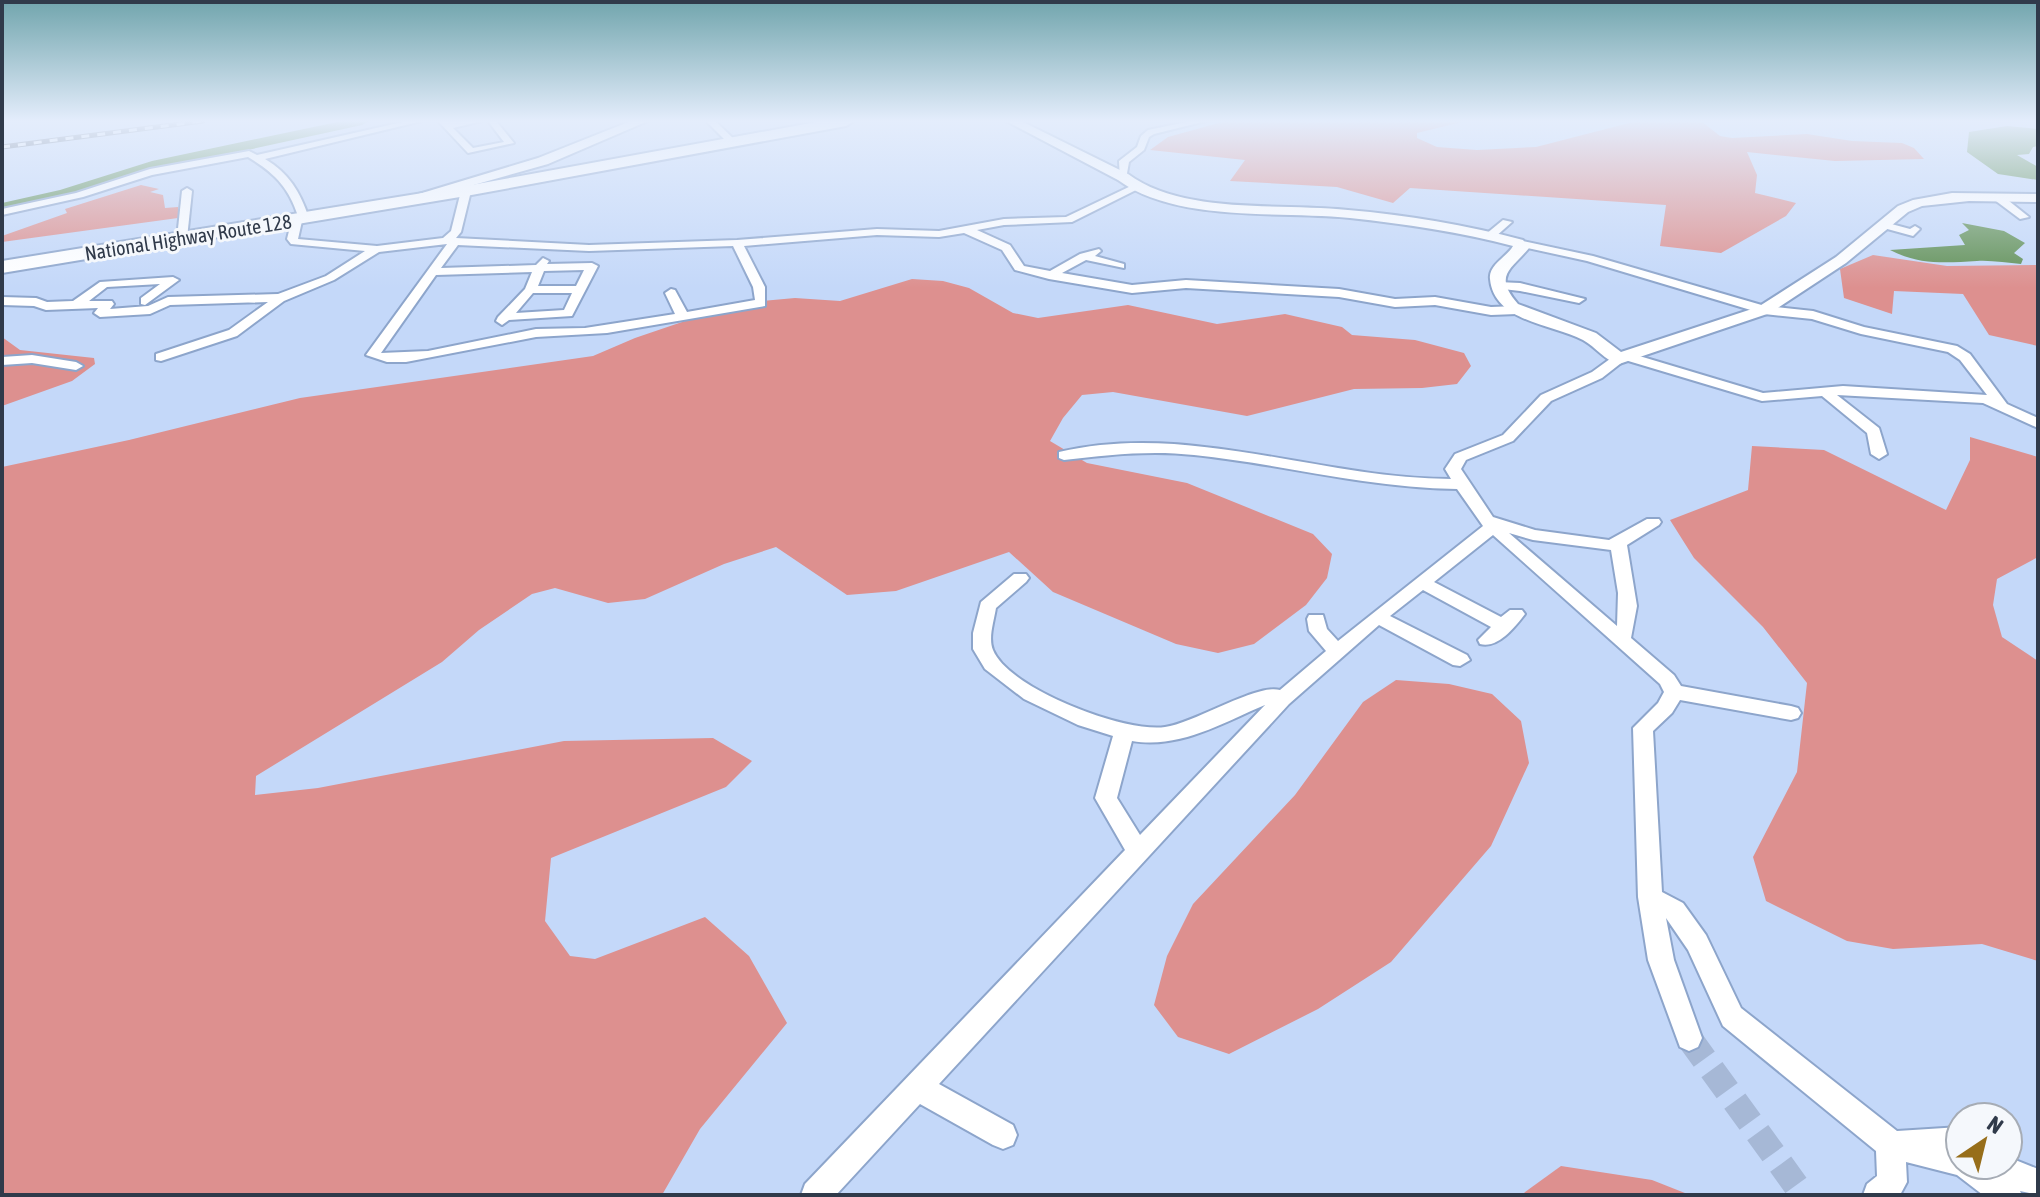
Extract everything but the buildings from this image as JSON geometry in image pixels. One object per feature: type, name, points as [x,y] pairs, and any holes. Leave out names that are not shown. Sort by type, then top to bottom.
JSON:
[{"type":"highway","name":"National Highway Route 128","points":[[2,267],[543,177]]},
{"type":"main road","points":[[406,200],[487,177]]},
{"type":"street","points":[[2,212],[79,195],[135,177]]},
{"type":"street","points":[[284,177],[292,188],[301,218],[292,239],[295,242],[377,249],[451,241],[547,247],[737,243],[877,232],[939,234],[1004,222],[1068,220],[1128,183]]},
{"type":"street","points":[[1117,177],[1190,201],[1258,211],[1346,214],[1490,236],[1589,258],[1764,310],[1813,315],[1861,330],[1952,349],[1965,357],[2000,403]]},
{"type":"street","points":[[1127,177],[1128,183]]},
{"type":"street","points":[[182,238],[187,191]]},
{"type":"street","points":[[466,191],[456,232],[434,272],[373,355],[383,359],[401,359],[497,339],[538,333],[583,333],[761,303],[759,287],[737,243]]},
{"type":"street","points":[[1791,713],[1674,692],[1667,680],[1488,522],[1453,469],[1460,457],[1508,438],[1546,398],[1597,375],[1622,358],[1764,310],[1822,274],[1913,203],[1965,198],[2038,198]]},
{"type":"street","points":[[2000,199],[2024,217]]},
{"type":"street","points":[[1490,236],[1507,222]]},
{"type":"street","points":[[1884,225],[1913,233],[1915,229]]},
{"type":"street","points":[[967,230],[1012,251],[1019,268],[1049,276],[1132,289],[1186,284],[1339,293],[1395,303],[1435,301],[1491,311],[1517,310],[1590,337],[1622,358],[1762,397],[1878,385],[2000,403],[2038,424]]},
{"type":"street","points":[[1517,310],[1502,295],[1498,286],[1498,271],[1522,248],[1518,243]]},
{"type":"street","points":[[497,339],[504,317],[530,290],[541,269],[547,247]]},
{"type":"street","points":[[161,357],[233,333],[280,298],[330,278],[377,249]]},
{"type":"street","points":[[1049,276],[1090,254],[1120,266]]},
{"type":"street","points":[[434,272],[592,266],[568,313],[504,317]]},
{"type":"street","points":[[76,305],[104,284],[173,280],[145,301]]},
{"type":"street","points":[[1498,286],[1520,287],[1579,299]]},
{"type":"street","points":[[530,290],[581,289]]},
{"type":"street","points":[[671,293],[682,315]]},
{"type":"street","points":[[2,301],[76,305],[280,298]]},
{"type":"street","points":[[108,304],[100,313],[150,310],[168,301]]},
{"type":"street","points":[[2,361],[32,359],[76,366]]},
{"type":"street","points":[[1824,391],[1874,431],[1879,454]]},
{"type":"street","points":[[1064,455],[1157,448],[1365,480],[1417,485],[1462,484]]},
{"type":"street","points":[[1488,522],[1533,535],[1597,545],[1618,543],[1653,522]]},
{"type":"street","points":[[816,1195],[1282,699],[1377,617],[1422,583],[1488,522]]},
{"type":"street","points":[[1618,543],[1628,611],[1628,628],[1621,640]]},
{"type":"street","points":[[1020,578],[987,606],[982,647],[992,665],[1023,689],[1065,713],[1124,732],[1152,736],[1174,733],[1264,697],[1274,695],[1282,699]]},
{"type":"street","points":[[1422,583],[1510,620],[1487,640]]},
{"type":"street","points":[[1377,617],[1460,660]]},
{"type":"street","points":[[1316,619],[1318,631],[1337,651]]},
{"type":"street","points":[[1674,692],[1665,708],[1643,728],[1650,897],[1661,960],[1689,1038]]},
{"type":"street","points":[[1124,732],[1106,798],[1137,850]]},
{"type":"street","points":[[1650,897],[1674,910],[1697,943],[1732,1017],[1890,1144],[1944,1157]]},
{"type":"street","points":[[917,1087],[1003,1135]]},
{"type":"street","points":[[1890,1144],[1944,1142]]},
{"type":"street","points":[[1878,1195],[1892,1182],[1890,1144]]},
{"type":"street","points":[[1989,1181],[2007,1195]]},
{"type":"shaded area","points":[[1233,177],[1757,177],[1755,193],[1796,203],[1786,216],[1721,253],[1660,246],[1666,205],[1410,188],[1393,203],[1337,187],[1230,181]]},
{"type":"shaded area","points":[[141,185],[159,189],[150,192],[163,195],[165,208],[178,207],[178,218],[2,242],[2,236],[67,213],[65,209]]},
{"type":"shaded area","points":[[1962,223],[2004,231],[2025,243],[2014,253],[2023,259],[2021,264],[1932,262],[1890,250],[1965,245],[1959,235],[1969,230]]},
{"type":"shaded area","points":[[1873,255],[1947,266],[2038,265],[2038,346],[1989,335],[1963,294],[1894,291],[1892,314],[1844,298],[1840,269]]},
{"type":"shaded area","points":[[912,279],[943,281],[969,288],[1013,313],[1038,318],[1128,305],[1217,324],[1285,314],[1342,327],[1352,335],[1415,340],[1464,353],[1471,366],[1457,384],[1354,389],[1247,416],[1113,392],[1082,395],[1063,418],[1050,441],[1087,463],[1187,483],[1313,534],[1332,554],[1327,578],[1306,605],[1254,644],[1218,653],[1176,644],[1053,592],[1009,552],[896,591],[847,595],[776,547],[724,564],[645,599],[608,603],[555,588],[532,594],[479,630],[442,662],[256,776],[255,795],[318,788],[564,741],[713,738],[752,761],[726,787],[551,858],[545,921],[570,956],[595,959],[705,917],[749,956],[787,1023],[700,1129],[662,1195],[2,1195],[2,467],[300,398],[593,356],[635,338],[738,303],[795,298],[840,301]]},
{"type":"shaded area","points":[[2,337],[20,350],[94,358],[95,364],[72,381],[2,406]]},
{"type":"shaded area","points":[[1970,437],[2038,457],[2038,557],[1997,579],[1993,605],[2002,637],[2038,661],[2038,961],[1982,944],[1893,949],[1847,941],[1766,901],[1753,857],[1797,772],[1807,683],[1763,627],[1694,558],[1670,520],[1748,490],[1752,446],[1824,450],[1946,510],[1970,460]]},
{"type":"shaded area","points":[[1396,680],[1449,684],[1492,694],[1521,721],[1529,763],[1491,846],[1391,962],[1318,1009],[1229,1054],[1178,1037],[1154,1005],[1167,956],[1193,904],[1295,795],[1363,702]]},
{"type":"shaded area","points":[[1561,1166],[1652,1180],[1690,1195],[1521,1195]]},
{"type":"waterway","points":[[2,208],[64,194],[118,177]]},
{"type":"tunnel","points":[[1689,1038],[1803,1195]]}]
